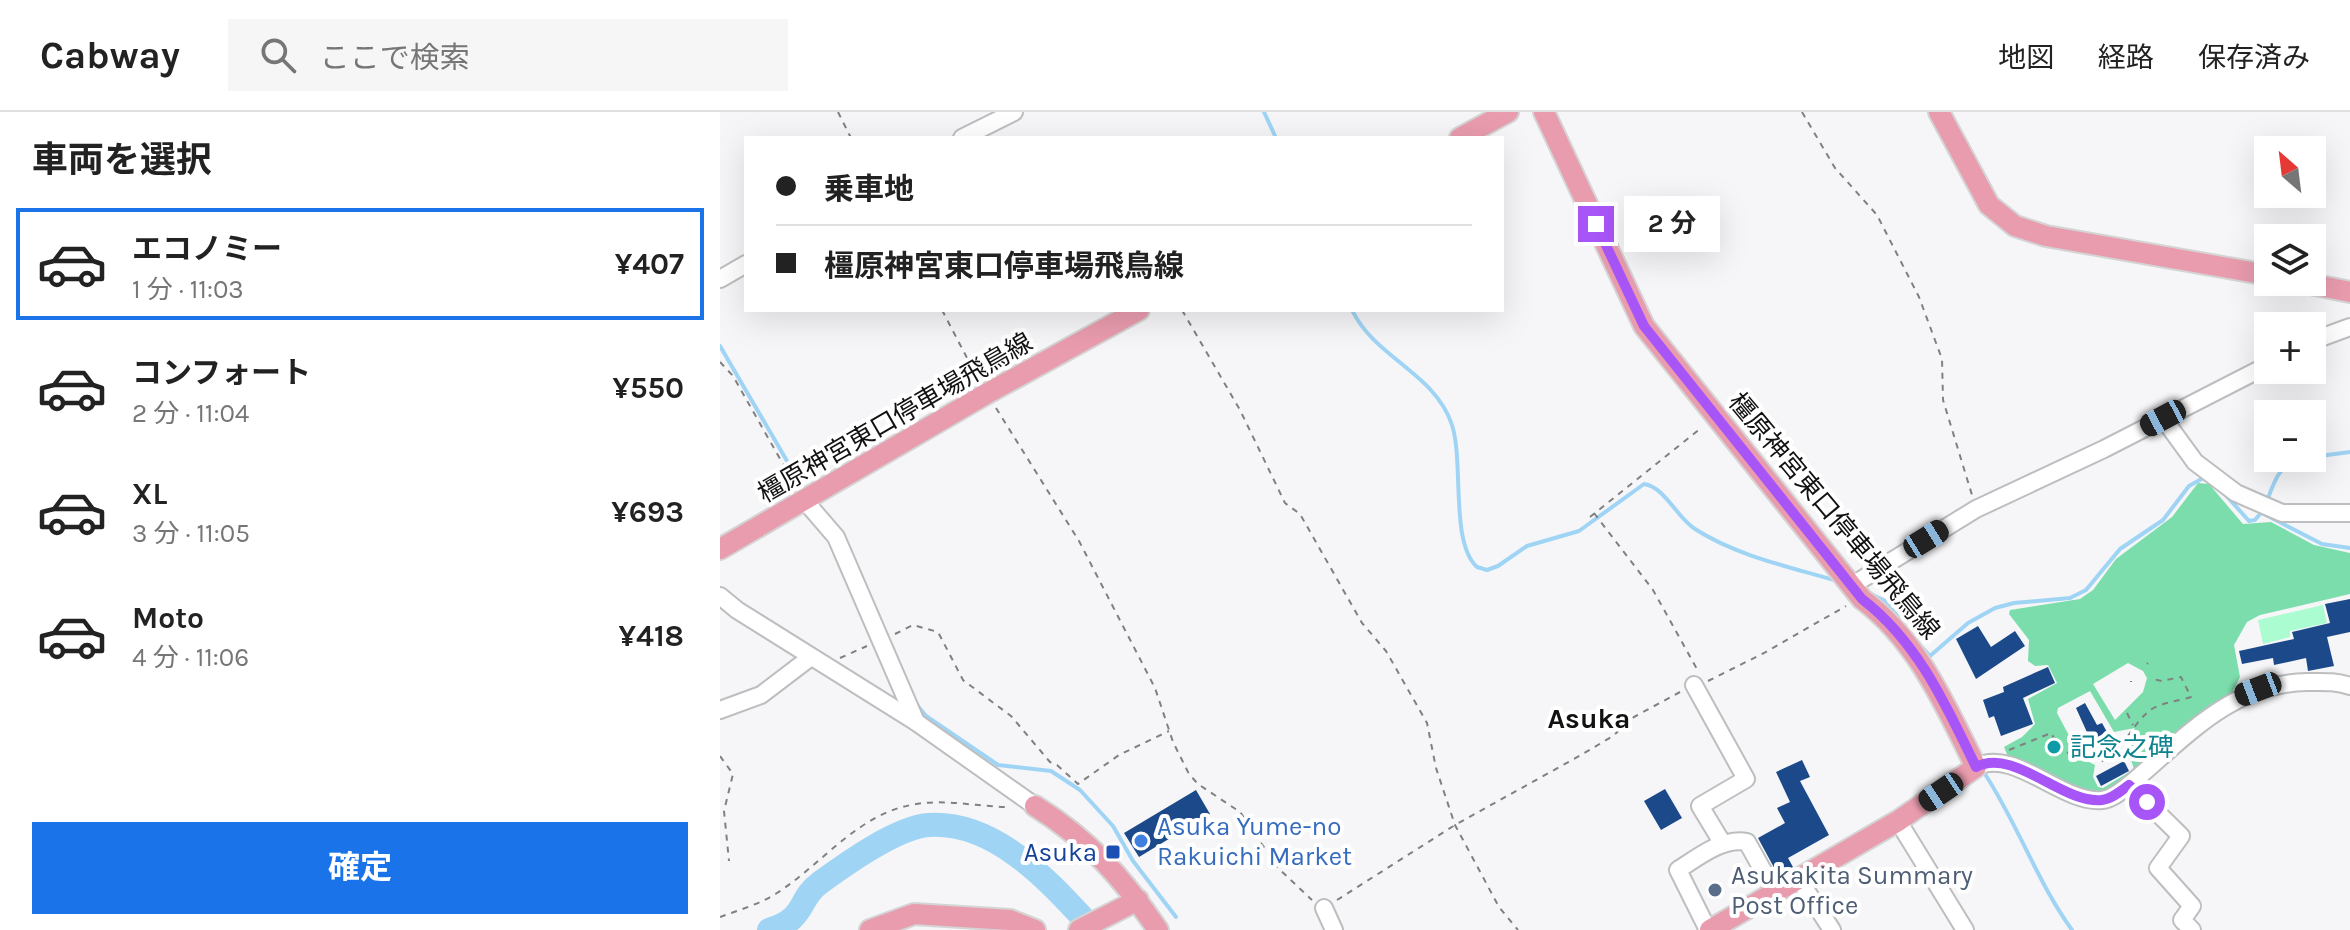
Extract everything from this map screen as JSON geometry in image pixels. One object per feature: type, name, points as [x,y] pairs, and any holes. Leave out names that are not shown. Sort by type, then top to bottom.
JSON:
[{"type":"main road","points":[[1464,136],[1508,112]]},
{"type":"main road","name":"橿原神宮東口停車場飛鳥線","points":[[1544,112],[1644,326],[1857,592],[1880,613],[1927,668],[1976,767]]},
{"type":"main road","points":[[1939,112],[1989,205],[2015,226],[2046,236],[2254,273]]},
{"type":"main road","points":[[2326,287],[2350,292]]},
{"type":"main road","name":"橿原神宮東口停車場飛鳥線","points":[[720,549],[986,394],[1135,312]]},
{"type":"main road","points":[[1709,930],[1734,924],[1776,894],[1898,821],[1976,767]]},
{"type":"main road","points":[[1035,806],[1071,828],[1096,851],[1138,900],[1158,930]]},
{"type":"main road","points":[[1087,926],[1138,900]]},
{"type":"main road","points":[[870,930],[914,914],[1010,920],[1035,930]]},
{"type":"street","points":[[966,136],[1014,112]]},
{"type":"street","points":[[720,279],[744,265]]},
{"type":"street","points":[[2326,336],[2350,327]]},
{"type":"street","points":[[1857,592],[1976,509],[2254,372]]},
{"type":"street","points":[[2163,418],[2195,462],[2236,493],[2282,513],[2350,513]]},
{"type":"street","points":[[805,501],[836,537],[916,722]]},
{"type":"street","points":[[720,596],[916,722],[1035,806]]},
{"type":"street","points":[[720,710],[761,695],[817,661]]},
{"type":"street","points":[[1976,767],[1987,761],[2006,765],[2085,799],[2101,801],[2112,798],[2243,695],[2287,683],[2340,682],[2350,686]]},
{"type":"street","points":[[1700,684],[1746,779],[1700,806],[1723,844]]},
{"type":"street","points":[[2129,785],[2181,836],[2158,868],[2192,906],[2182,920],[2192,930]]},
{"type":"street","points":[[1898,821],[1965,930]]},
{"type":"street","points":[[1709,930],[1678,870],[1723,844],[1734,839],[1747,842],[1776,894]]},
{"type":"street","points":[[1800,881],[1832,930]]},
{"type":"street","points":[[1324,908],[1334,930]]},
{"type":"path","points":[[838,112],[850,136]]},
{"type":"path","points":[[1802,112],[1835,168],[1877,215],[1919,297],[1942,359],[1943,400],[1976,509]]},
{"type":"path","points":[[943,312],[986,394],[1079,541],[1155,688],[1173,742],[1189,774],[1198,784],[1240,812],[1278,868],[1324,908],[1455,825],[1613,736],[1634,717],[1764,653],[1857,592]]},
{"type":"path","points":[[1183,312],[1240,410],[1285,503],[1300,514],[1362,623],[1386,651],[1427,723],[1436,768],[1455,825],[1499,907],[1518,930]]},
{"type":"path","points":[[720,362],[733,376],[805,501]]},
{"type":"path","points":[[1590,517],[1716,416]]},
{"type":"path","points":[[1594,513],[1653,590],[1700,684]]},
{"type":"path","points":[[817,661],[880,642],[913,625],[938,632],[963,680],[1011,716],[1050,762],[1078,784],[1119,755],[1169,731]]},
{"type":"path","points":[[2009,749],[2051,733],[2061,751],[2102,761],[2118,752],[2134,726],[2152,708],[2191,697],[2181,677],[2162,681],[2153,679]]},
{"type":"path","points":[[2127,713],[2134,726]]},
{"type":"path","points":[[2105,747],[2110,757]]},
{"type":"path","points":[[720,756],[733,774],[724,811],[729,861]]},
{"type":"path","points":[[720,917],[776,894],[844,839],[878,817],[910,805],[1035,806]]},
{"type":"green space","points":[[2198,483],[2209,484],[2243,524],[2271,522],[2314,545],[2350,553],[2350,594],[2260,615],[2247,622],[2234,645],[2240,677],[2232,693],[2148,766],[2121,781],[2117,789],[2089,795],[2009,759],[2004,747],[2022,737],[2035,724],[2028,699],[2057,683],[2048,665],[2035,666],[2028,661],[2029,640],[2009,614],[2010,610],[2080,599],[2093,590],[2116,559],[2172,517]],"holes":[[[2128,663],[2143,671],[2147,678],[2143,692],[2115,720],[2093,684]],[[2090,691],[2114,732],[2135,728],[2127,747],[2134,769],[2103,788],[2098,787],[2093,777],[2095,765],[2081,758],[2057,713],[2058,708]]]},
{"type":"green space","points":[[2323,605],[2327,623],[2290,631],[2290,637],[2263,644],[2258,620]]},
{"type":"building","points":[[2350,599],[2350,632],[2327,637],[2334,666],[2308,671],[2306,658],[2274,665],[2273,658],[2242,664],[2239,651],[2294,639],[2292,632],[2330,623],[2325,604]]},
{"type":"building","points":[[1978,626],[1991,647],[2015,631],[2025,646],[1976,679],[1956,639]]},
{"type":"building","points":[[2048,667],[2055,683],[2023,698],[2033,724],[2001,736],[1994,716],[1989,718],[1983,700],[2004,692],[2003,687]]},
{"type":"building","points":[[2085,703],[2097,725],[2102,723],[2112,741],[2095,750],[2076,708]]},
{"type":"building","points":[[1802,760],[1810,777],[1800,781],[1829,835],[1788,858],[1793,867],[1778,875],[1758,838],[1785,823],[1777,808],[1790,802],[1776,772]]},
{"type":"building","points":[[2124,761],[2129,771],[2101,786],[2096,776]]},
{"type":"building","points":[[1665,789],[1682,818],[1661,830],[1644,801]]},
{"type":"building","points":[[1196,790],[1210,814],[1139,857],[1124,833]]},
{"type":"waterway","points":[[1264,112],[1275,136]]},
{"type":"waterway","points":[[1353,312],[1375,341],[1419,378],[1444,407],[1455,441],[1463,540],[1477,567],[1487,570],[1527,546],[1579,531],[1644,484],[1665,497],[1695,529],[1728,547],[1837,581]]},
{"type":"waterway","points":[[720,346],[801,485]]},
{"type":"waterway","points":[[2326,455],[2350,452]]},
{"type":"waterway","points":[[2267,501],[2280,472]]},
{"type":"waterway","points":[[1918,643],[1930,656],[1968,623],[1995,608],[2014,603],[2070,598],[2086,590],[2120,549],[2163,520],[2189,486],[2205,477]]},
{"type":"waterway","points":[[2223,492],[2249,521],[2255,520],[2264,509]]},
{"type":"waterway","points":[[2262,513],[2322,544],[2350,548]]},
{"type":"waterway","points":[[1869,593],[1887,602],[1905,627]]},
{"type":"waterway","points":[[917,705],[926,716],[998,765],[1051,771],[1080,790],[1113,826],[1133,861],[1176,917]]},
{"type":"waterway","points":[[1983,771],[2072,930]]},
{"type":"waterway","points":[[769,930],[790,920],[813,889],[858,856],[901,832],[928,825],[953,826],[1000,844],[1041,876],[1094,930]]},
{"type":"place","name":"記念之碑","points":[[2054,747]]},
{"type":"place","name":"Asuka Yume-no Rakuichi Market","points":[[1141,841]]},
{"type":"place","name":"Asuka","points":[[1113,852]]},
{"type":"place","name":"Asukakita Summary Post Office","points":[[1715,890]]},
{"type":"district","name":"Asuka","points":[[1589,718]]},
{"type":"route","points":[[1596,224],[1644,326],[1851,586],[1880,613],[1927,668],[1976,767],[1987,761],[2006,765],[2085,799],[2101,801],[2112,798],[2129,785],[2147,802]]}]
